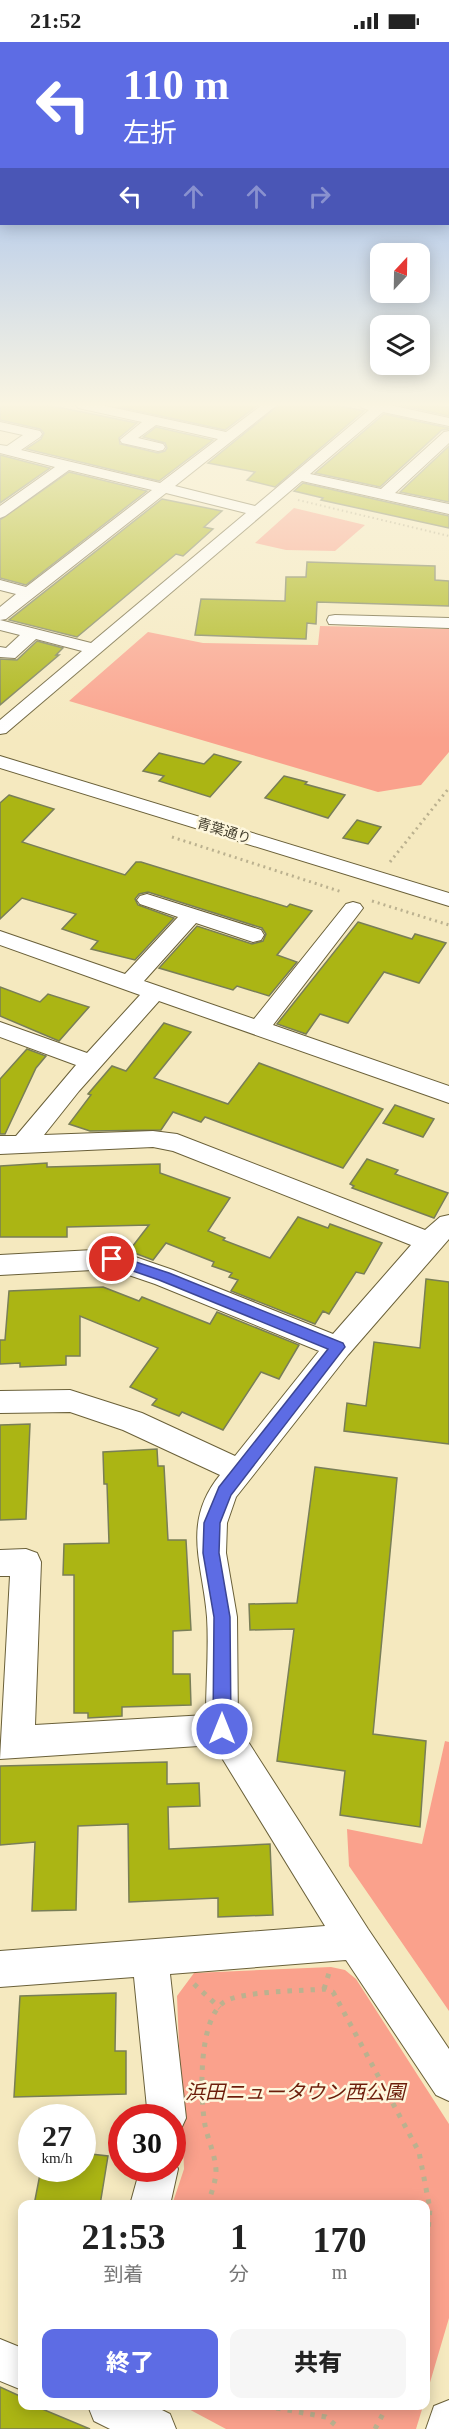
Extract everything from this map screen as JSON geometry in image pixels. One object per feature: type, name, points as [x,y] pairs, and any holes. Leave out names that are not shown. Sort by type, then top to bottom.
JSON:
[{"type":"street","points":[[0,615],[127,516]]},
{"type":"street","points":[[0,729],[252,516]]},
{"type":"street","points":[[0,585],[29,592]]},
{"type":"street","points":[[335,620],[449,623]]},
{"type":"street","points":[[0,625],[93,649]]},
{"type":"street","points":[[0,652],[9,654],[32,634]]},
{"type":"street","name":"青葉通り","points":[[0,762],[449,900]]},
{"type":"street","points":[[147,900],[254,935]]},
{"type":"street","points":[[259,1028],[355,900]]},
{"type":"street","points":[[129,983],[192,915]]},
{"type":"street","points":[[0,938],[449,1095]]},
{"type":"street","points":[[12,1144],[92,1063],[155,992]]},
{"type":"street","points":[[0,1029],[92,1063]]},
{"type":"street","points":[[12,1144],[153,1139],[177,1143],[429,1242]]},
{"type":"street","points":[[449,1224],[429,1242],[338,1347],[224,1491],[212,1523],[211,1553],[222,1617],[222,1729],[355,1942],[449,2082]]},
{"type":"street","points":[[0,1265],[112,1259],[164,1277],[338,1347]]},
{"type":"street","points":[[0,1402],[70,1401],[132,1421],[240,1471]]},
{"type":"street","points":[[0,1563],[26,1562],[9,1742],[222,1729]]},
{"type":"street","points":[[0,1969],[355,1942]]},
{"type":"street","points":[[150,1959],[166,2104]]},
{"type":"street","points":[[151,2200],[156,2182]]},
{"type":"street","points":[[0,2360],[18,2367]]},
{"type":"street","points":[[117,2410],[154,2429]]},
{"type":"street","points":[[447,2429],[449,2421]]},
{"type":"path","points":[[369,516],[449,536]]},
{"type":"path","points":[[377,878],[449,788]]},
{"type":"path","points":[[169,836],[355,900],[449,925]]},
{"type":"path","points":[[208,2200],[216,2171],[212,2148],[204,2124],[202,2073],[204,2048],[213,2017],[224,2002],[244,1997],[324,1989],[333,1992],[419,2152],[428,2200]]},
{"type":"path","points":[[287,2410],[326,2417],[340,2429]]},
{"type":"path","points":[[375,2429],[385,2410]]},
{"type":"green space","points":[[285,516],[329,516],[365,525],[335,551],[286,550],[255,543]]},
{"type":"green space","points":[[320,626],[449,629],[449,752],[421,785],[378,792],[69,701],[148,632],[203,643],[318,645]]},
{"type":"green space","points":[[445,1741],[449,1742],[449,2011],[349,1866],[347,1829],[422,1844]]},
{"type":"green space","name":"浜田ニュータウン西公園","points":[[331,1967],[345,1970],[356,1979],[449,2124],[449,2318],[430,2382],[430,2200],[174,2200],[180,2182],[186,2182],[186,2104],[181,2104],[177,1996],[194,1973]]},
{"type":"green space","points":[[190,2410],[422,2410],[416,2429],[226,2429]]},
{"type":"building","points":[[5,516],[114,516],[26,585],[0,578],[0,520]]},
{"type":"building","points":[[140,516],[216,516],[204,527],[213,529],[183,556],[176,554],[77,637],[9,620]]},
{"type":"building","points":[[396,516],[449,516],[449,528]]},
{"type":"building","points":[[307,562],[435,566],[435,580],[449,581],[449,606],[317,602],[316,624],[307,623],[306,639],[195,635],[201,599],[285,601],[286,577],[306,577]]},
{"type":"building","points":[[37,641],[63,648],[56,655],[59,655],[0,705],[0,659],[17,660]]},
{"type":"building","points":[[159,753],[204,764],[214,754],[241,762],[210,797],[159,781],[164,776],[143,771]]},
{"type":"building","points":[[284,776],[345,795],[328,818],[265,798]]},
{"type":"building","points":[[9,795],[54,809],[22,842],[125,875],[136,862],[141,862],[287,907],[290,904],[312,911],[277,955],[297,962],[269,996],[237,986],[233,990],[159,968],[197,926],[252,944],[263,941],[266,934],[262,928],[148,892],[139,894],[135,899],[138,905],[174,918],[135,960],[91,949],[98,941],[62,929],[76,914],[22,898],[0,919],[0,803]]},
{"type":"building","points":[[357,820],[381,827],[368,844],[343,838]]},
{"type":"building","points":[[358,922],[412,939],[415,934],[446,943],[419,983],[384,972],[348,1023],[320,1014],[306,1034],[277,1024]]},
{"type":"building","points":[[0,987],[40,1002],[48,994],[89,1007],[59,1041],[0,1016]]},
{"type":"building","points":[[164,1023],[191,1032],[154,1078],[228,1104],[259,1063],[383,1109],[343,1168],[205,1117],[201,1122],[173,1112],[161,1130],[90,1131],[69,1124],[91,1095],[88,1094],[112,1066],[126,1071]]},
{"type":"building","points":[[27,1049],[46,1056],[36,1068],[5,1134],[0,1134],[0,1079]]},
{"type":"building","points":[[395,1105],[434,1119],[423,1137],[383,1123]]},
{"type":"building","points":[[367,1159],[398,1170],[395,1174],[448,1193],[434,1218],[352,1188],[354,1186],[350,1184]]},
{"type":"building","points":[[47,1163],[47,1167],[160,1164],[160,1173],[230,1198],[208,1231],[225,1238],[223,1240],[270,1258],[298,1217],[328,1228],[330,1224],[382,1243],[364,1274],[356,1272],[329,1314],[323,1311],[315,1324],[231,1291],[238,1280],[229,1277],[232,1273],[212,1266],[214,1262],[166,1243],[153,1260],[129,1251],[149,1225],[67,1227],[67,1237],[0,1237],[0,1166]]},
{"type":"building","points":[[426,1279],[449,1282],[449,1444],[344,1431],[347,1403],[366,1406],[374,1342],[420,1348]]},
{"type":"building","points":[[103,1287],[139,1301],[142,1297],[210,1324],[217,1312],[299,1345],[279,1379],[261,1372],[223,1430],[182,1412],[179,1416],[152,1405],[157,1399],[130,1387],[158,1348],[80,1316],[80,1356],[66,1356],[66,1365],[20,1367],[20,1363],[0,1364],[0,1340],[5,1340],[9,1291]]},
{"type":"building","points":[[30,1424],[26,1519],[0,1520],[0,1425]]},
{"type":"building","points":[[157,1449],[158,1466],[164,1466],[168,1540],[186,1540],[191,1630],[173,1631],[173,1674],[190,1674],[191,1705],[122,1707],[122,1716],[88,1718],[88,1713],[74,1713],[74,1575],[63,1575],[64,1544],[109,1543],[107,1484],[104,1484],[103,1452]]},
{"type":"building","points":[[315,1467],[397,1478],[373,1734],[426,1741],[420,1827],[340,1815],[345,1771],[277,1761],[294,1629],[250,1630],[249,1604],[297,1603]]},
{"type":"building","points":[[167,1762],[167,1784],[199,1783],[200,1806],[168,1807],[169,1849],[270,1844],[273,1915],[218,1917],[218,1898],[129,1902],[128,1824],[78,1826],[76,1910],[32,1911],[35,1842],[0,1845],[0,1766]]},
{"type":"building","points":[[116,1993],[115,2051],[126,2051],[126,2094],[14,2097],[20,1996]]},
{"type":"building","points":[[96,2155],[108,2156],[101,2200],[35,2200],[38,2182],[96,2182]]},
{"type":"building","points":[[0,2387],[18,2395],[18,2410],[45,2410],[90,2429],[0,2429]]},
{"type":"route","points":[[112,1259],[164,1277],[338,1347],[224,1491],[212,1523],[211,1553],[222,1617],[222,1729]]}]
